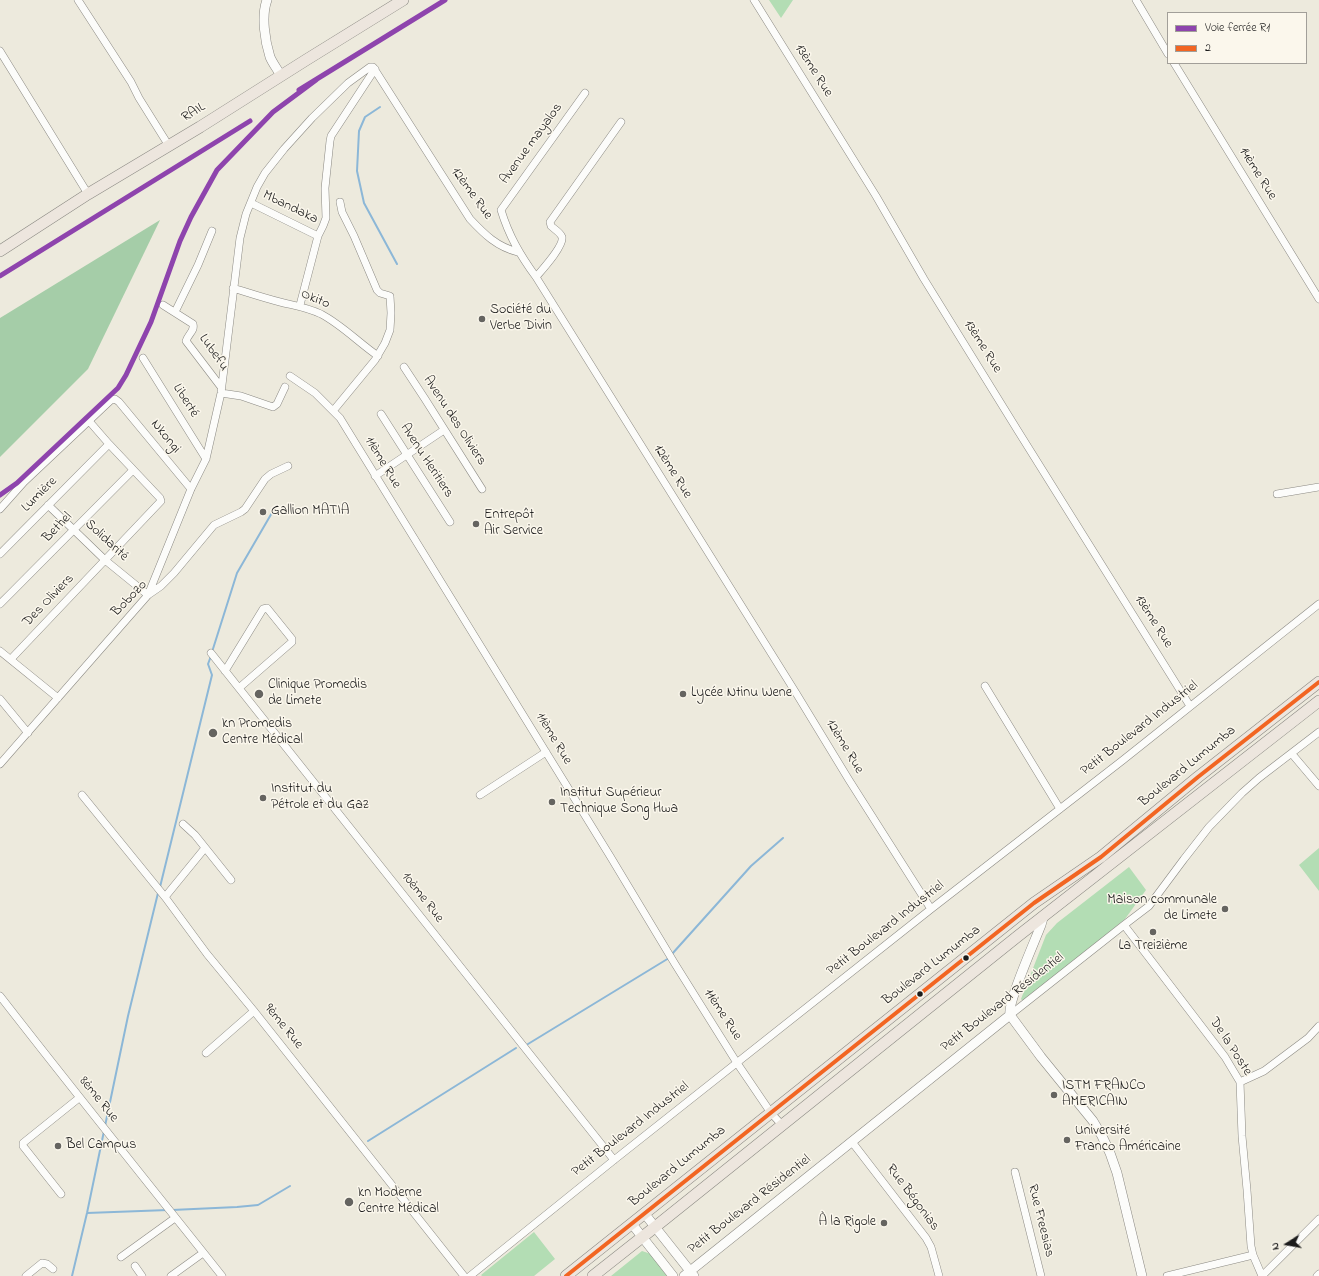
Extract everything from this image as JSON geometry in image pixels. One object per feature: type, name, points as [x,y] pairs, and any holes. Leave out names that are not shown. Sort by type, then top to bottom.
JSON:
[{"type":"main road","name":"RAIL","points":[[0,251],[88,194],[169,146],[403,0]]},
{"type":"main road","name":"Boulevard Lumumba","points":[[566,1276],[1034,903],[1101,857],[1198,777],[1319,682]]},
{"type":"main road","name":"Boulevard Lumumba","points":[[593,1276],[1012,941],[1319,701]]},
{"type":"street","points":[[78,0],[131,82],[139,98],[169,146]]},
{"type":"street","points":[[267,0],[265,5],[265,22],[267,43],[271,58],[281,76]]},
{"type":"street","name":"13ème Rue","points":[[754,0],[876,196],[924,279],[1190,706]]},
{"type":"street","points":[[1136,0],[1167,52]]},
{"type":"street","points":[[0,51],[88,194]]},
{"type":"street","name":"14ème Rue","points":[[1175,64],[1319,299]]},
{"type":"street","points":[[148,595],[191,489],[206,459],[221,390],[240,238],[257,187],[265,173],[298,133],[348,83],[370,67],[374,68]]},
{"type":"street","points":[[300,305],[318,236],[324,226],[326,218],[325,188],[330,141],[374,68]]},
{"type":"street","name":"12ème Rue","points":[[374,68],[470,220],[488,238],[518,252],[536,277],[931,909]]},
{"type":"street","name":"Avenue mayalos","points":[[518,252],[501,210],[585,93]]},
{"type":"street","points":[[536,277],[560,247],[562,241],[560,234],[550,226],[550,222],[621,122]]},
{"type":"street","points":[[333,411],[378,356],[390,330],[391,298],[390,296],[380,293],[377,290],[342,212],[340,202]]},
{"type":"street","name":"Mbandaka","points":[[251,203],[318,236]]},
{"type":"street","points":[[175,312],[198,265],[212,231]]},
{"type":"street","name":"Okito","points":[[233,288],[280,302],[300,305],[323,315],[378,356]]},
{"type":"street","name":"Lubefu","points":[[163,305],[193,324],[193,330],[186,341],[221,390]]},
{"type":"street","name":"Liberté","points":[[143,358],[206,459]]},
{"type":"street","name":"Avenu des Oliviers","points":[[404,367],[482,489]]},
{"type":"street","name":"11ème Rue","points":[[290,376],[315,393],[340,418],[675,964],[737,1063],[771,1113],[782,1125]]},
{"type":"street","points":[[221,390],[273,407],[277,404],[285,388]]},
{"type":"street","name":"Nkongi","points":[[89,422],[111,400],[115,399],[191,489]]},
{"type":"street","name":"Avenu Heritiers","points":[[381,414],[450,522]]},
{"type":"street","points":[[0,510],[24,482],[89,422],[160,498],[161,501],[105,560]]},
{"type":"street","points":[[375,476],[444,430]]},
{"type":"street","name":"Lumière","points":[[0,554],[109,444]]},
{"type":"street","name":"Bobozo","points":[[1,761],[28,733],[148,595],[161,586],[174,573],[214,526],[241,512],[270,474],[288,466]]},
{"type":"street","name":"Bethel","points":[[0,604],[133,470]]},
{"type":"street","points":[[1278,494],[1319,487]]},
{"type":"street","name":"Solidarité","points":[[48,505],[75,529],[105,560],[148,595]]},
{"type":"street","name":"Des Oliviers","points":[[11,659],[105,560]]},
{"type":"street","name":"Petit Boulevard Industriel","points":[[470,1276],[931,909],[1319,604]]},
{"type":"street","points":[[225,671],[263,609],[267,608],[292,639],[292,642],[239,688]]},
{"type":"street","points":[[0,651],[58,698]]},
{"type":"street","name":"10ème Rue","points":[[211,653],[614,1160]]},
{"type":"street","points":[[985,686],[1060,809]]},
{"type":"street","points":[[0,699],[28,733]]},
{"type":"street","name":"Petit Boulevard Résidentiel","points":[[690,1274],[1010,1015],[1149,906],[1209,827],[1242,793],[1259,778],[1319,732]]},
{"type":"street","points":[[480,795],[546,752]]},
{"type":"street","points":[[1292,754],[1319,786]]},
{"type":"street","name":"9ème Rue","points":[[82,795],[165,896],[207,954],[254,1010],[464,1276]]},
{"type":"street","points":[[183,824],[195,835],[231,880]]},
{"type":"street","points":[[165,896],[205,848]]},
{"type":"street","points":[[1043,918],[1010,1006],[1010,1015],[1041,1057],[1093,1121],[1102,1136],[1117,1173],[1142,1276]]},
{"type":"street","name":"De la Poste","points":[[1124,925],[1225,1057],[1240,1082],[1242,1136],[1248,1190],[1251,1246],[1253,1255],[1262,1276]]},
{"type":"street","name":"8ème Rue","points":[[0,996],[79,1098],[108,1132],[169,1211],[222,1276]]},
{"type":"street","points":[[206,1053],[254,1010]]},
{"type":"street","points":[[1240,1082],[1264,1071],[1308,1038],[1319,1026]]},
{"type":"street","points":[[61,1194],[22,1146],[22,1144],[79,1098]]},
{"type":"street","name":"Rue Bégonias","points":[[852,1142],[926,1238],[931,1246],[939,1276]]},
{"type":"street","name":"Rue Freesias","points":[[1015,1172],[1041,1276]]},
{"type":"street","points":[[644,1213],[690,1274]]},
{"type":"street","points":[[121,1257],[175,1218]]},
{"type":"street","points":[[1262,1276],[1319,1219]]},
{"type":"street","points":[[632,1224],[673,1276]]},
{"type":"street","points":[[171,1276],[204,1253]]},
{"type":"street","points":[[1167,1276],[1253,1255]]},
{"type":"street","points":[[26,1276],[42,1263],[47,1264],[53,1269]]},
{"type":"street","points":[[135,1266],[142,1276]]},
{"type":"green space","points":[[769,0],[793,0],[781,18]]},
{"type":"green space","points":[[160,220],[88,369],[0,457],[0,318]]},
{"type":"green space","points":[[1319,848],[1319,891],[1299,865]]},
{"type":"green space","points":[[1129,867],[1146,890],[1125,919],[1024,1003],[1021,999],[1046,935],[1057,923]]},
{"type":"green space","points":[[534,1232],[555,1259],[534,1276],[481,1275]]},
{"type":"green space","points":[[642,1251],[651,1254],[667,1276],[611,1276]]},
{"type":"waterway","points":[[380,107],[365,117],[359,131],[357,171],[364,203],[397,264]]},
{"type":"waterway","points":[[212,652],[237,573],[273,511]]},
{"type":"waterway","points":[[160,887],[212,675],[208,664],[211,656]]},
{"type":"waterway","points":[[672,954],[751,866],[783,838]]},
{"type":"waterway","points":[[105,1126],[128,1016],[158,893]]},
{"type":"waterway","points":[[528,1044],[669,958]]},
{"type":"waterway","points":[[368,1141],[516,1048]]},
{"type":"waterway","points":[[72,1276],[104,1131]]},
{"type":"waterway","points":[[172,1210],[258,1205],[290,1186]]},
{"type":"waterway","points":[[87,1213],[168,1210]]},
{"type":"railway","points":[[0,495],[17,483],[118,388],[126,375],[151,322],[180,241],[191,217],[217,170],[273,112],[316,80]]},
{"type":"rail line","name":"R1","points":[[299,90],[445,0]]},
{"type":"rail line","name":"R1","points":[[0,495],[17,483],[118,388],[126,375],[151,322],[180,241],[191,217],[217,170],[273,112],[316,80]]},
{"type":"rail line","name":"R1","points":[[0,276],[250,121]]},
{"type":"transit line","name":"2","points":[[566,1276],[1034,903],[1101,857],[1198,777],[1319,682]]},
{"type":"place","name":"Société du Verbe Divin","points":[[482,319]]},
{"type":"place","name":"Gallion MATIA","points":[[263,512]]},
{"type":"place","name":"Entrepôt Air Service","points":[[476,524]]},
{"type":"place","name":"Clinique Promedis de Limete","points":[[259,694]]},
{"type":"place","name":"Lycée Ntinu Wene","points":[[683,694]]},
{"type":"place","name":"kn Promedis Centre Médical","points":[[213,733]]},
{"type":"place","name":"Institut du Pétrole et du Gaz","points":[[263,798]]},
{"type":"place","name":"Institut Supérieur Technique Song Hwa","points":[[552,802]]},
{"type":"place","name":"Maison communale de Limete","points":[[1225,909]]},
{"type":"place","name":"La Treizième","points":[[1153,932]]},
{"type":"place","name":"ISTM FRANCO AMERICAIN","points":[[1054,1095]]},
{"type":"place","name":"Université Franco Américaine","points":[[1067,1140]]},
{"type":"place","name":"Bel Campus","points":[[58,1146]]},
{"type":"place","name":"kn Moderne Centre Médical","points":[[349,1202]]},
{"type":"place","name":"À la Rigole","points":[[884,1223]]}]
